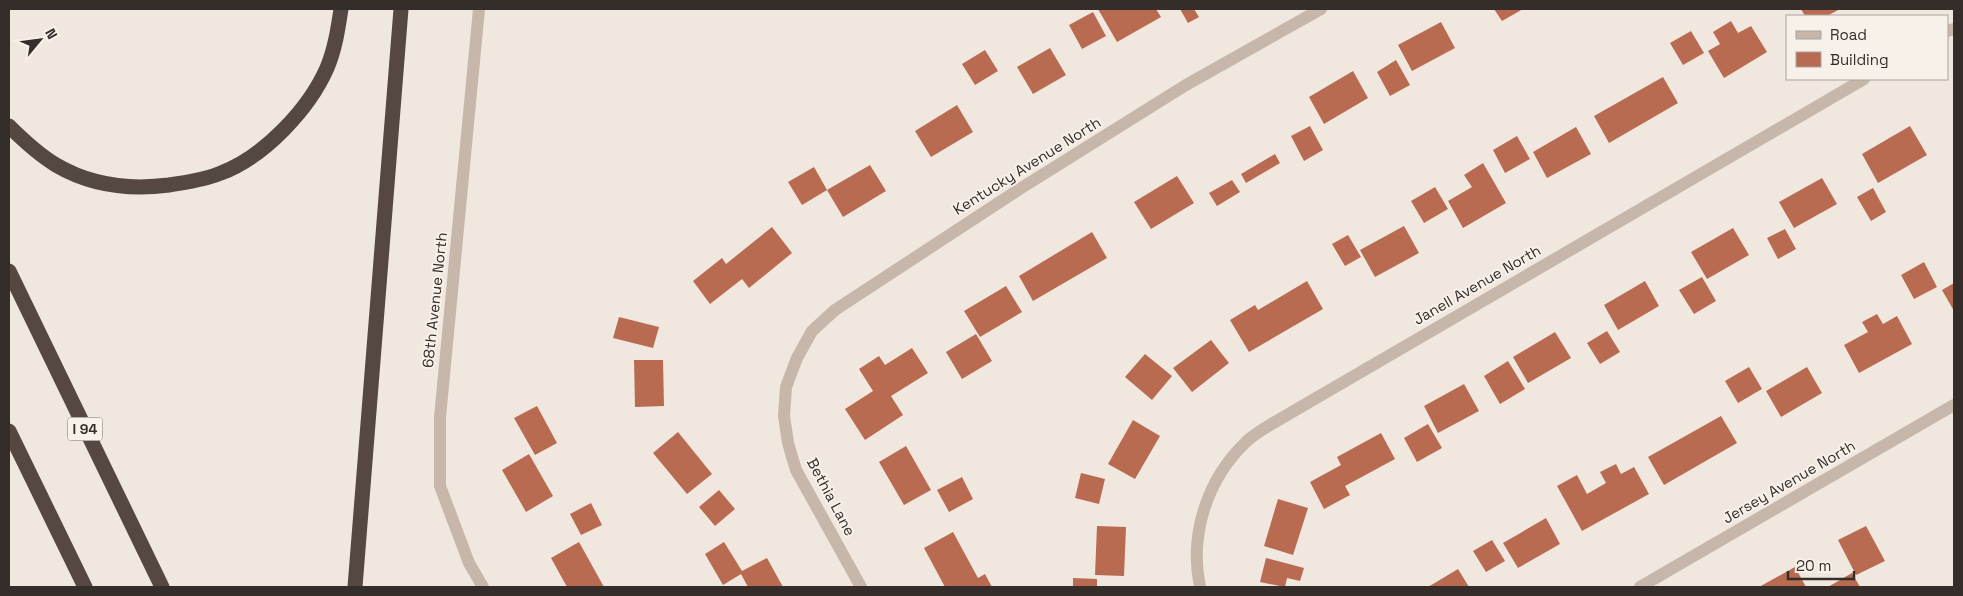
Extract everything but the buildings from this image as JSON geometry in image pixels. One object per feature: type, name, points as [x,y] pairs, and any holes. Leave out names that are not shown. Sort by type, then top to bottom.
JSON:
[{"type":"highway","points":[[9,126],[36,151],[57,165],[99,182],[119,186],[151,187],[200,180],[222,173],[242,163],[261,149],[283,130],[307,101],[328,66],[338,31],[341,9]]},
{"type":"highway","points":[[355,587],[401,9]]},
{"type":"highway","name":"I 94","points":[[9,270],[162,587]]},
{"type":"highway","points":[[9,431],[85,587]]},
{"type":"street","name":"68th Avenue North","points":[[479,9],[440,417],[440,486],[469,563],[483,587]]},
{"type":"street","name":"Kentucky Avenue North","points":[[786,387],[797,358],[812,331],[835,310],[1018,190],[1186,85],[1321,9]]},
{"type":"street","name":"Janell Avenue North","points":[[1200,587],[1196,568],[1198,532],[1207,500],[1223,468],[1247,442],[1274,422],[1862,80]]},
{"type":"street","name":"Bethia Lane","points":[[786,387],[784,416],[788,443],[796,470],[861,587]]},
{"type":"street","name":"Jersey Avenue North","points":[[1640,587],[1954,404]]}]
